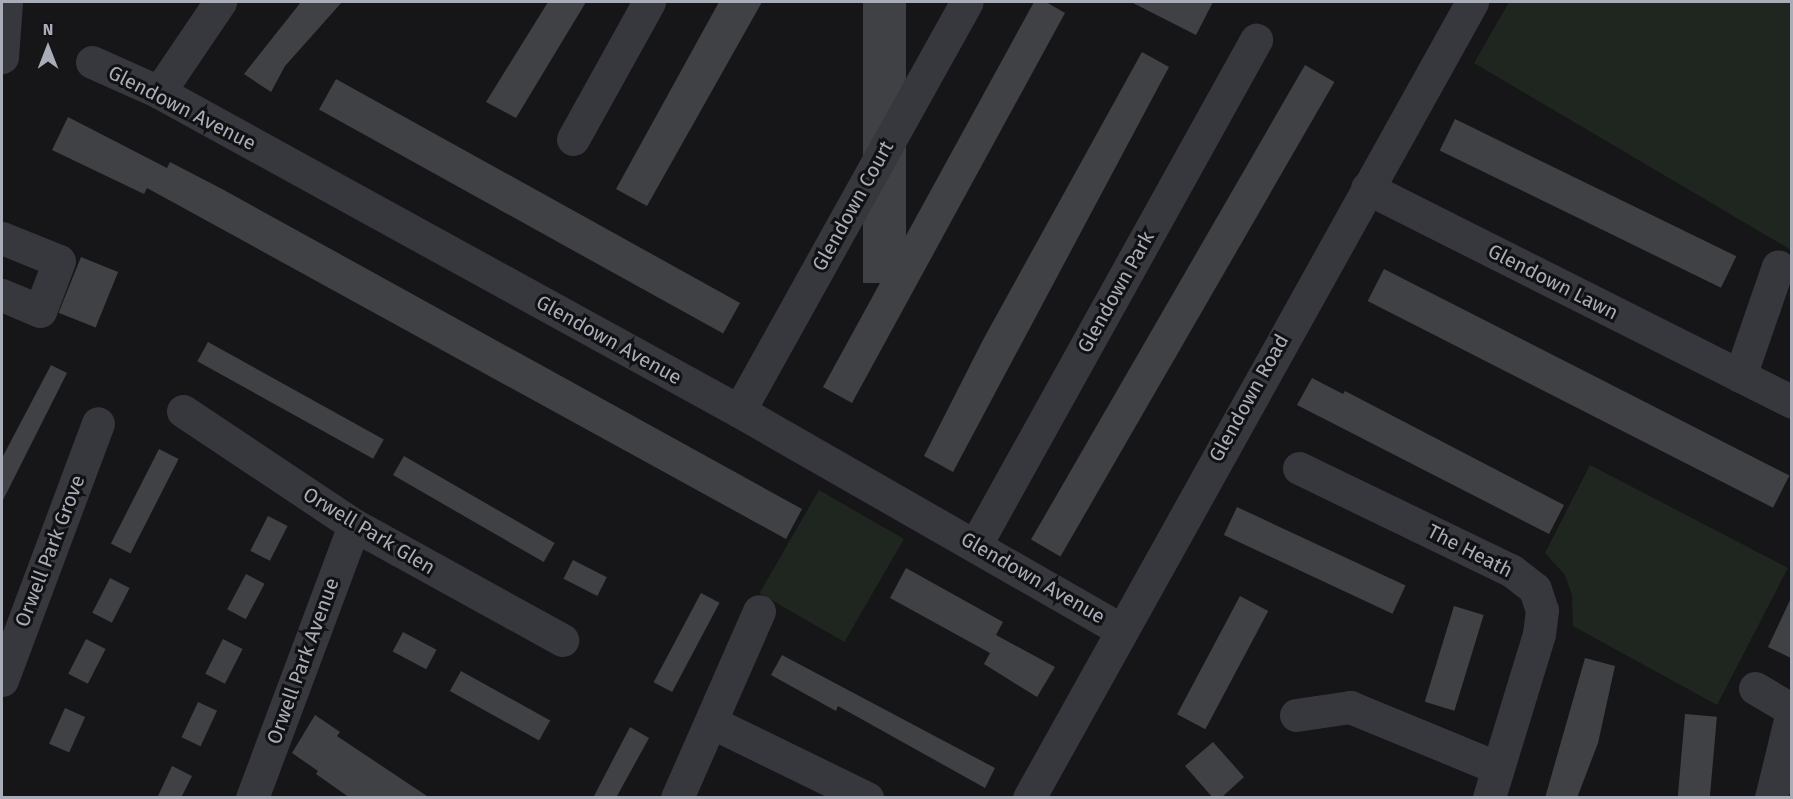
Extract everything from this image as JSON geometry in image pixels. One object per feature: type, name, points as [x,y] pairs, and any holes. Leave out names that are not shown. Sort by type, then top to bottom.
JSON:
[{"type":"street","points":[[2,57],[6,2]]},
{"type":"street","points":[[159,92],[220,2]]},
{"type":"street","points":[[573,139],[649,2]]},
{"type":"street","name":"Glendown Court","points":[[739,411],[967,2]]},
{"type":"street","name":"Glendown Road","points":[[1029,798],[1120,629],[1473,2]]},
{"type":"street","name":"Glendown Park","points":[[976,544],[1256,40]]},
{"type":"street","name":"Glendown Avenue","points":[[92,62],[159,92],[739,411],[976,544],[1120,629]]},
{"type":"street","name":"Glendown Lawn","points":[[1367,188],[1791,402]]},
{"type":"street","points":[[2,238],[59,261],[40,311],[2,295]]},
{"type":"street","points":[[1740,376],[1778,266]]},
{"type":"street","name":"Orwell Park Glen","points":[[183,411],[354,525],[562,640]]},
{"type":"street","name":"Orwell Park Grove","points":[[2,680],[98,423]]},
{"type":"street","name":"The Heath","points":[[1296,716],[1350,707],[1493,783],[1539,634],[1542,610],[1535,589],[1512,571],[1299,468]]},
{"type":"street","name":"Orwell Park Avenue","points":[[252,798],[354,525]]},
{"type":"street","points":[[677,798],[759,611]]},
{"type":"street","points":[[1755,688],[1791,711],[1770,798]]},
{"type":"street","points":[[711,722],[867,798]]},
{"type":"shaded area","points":[[1509,2],[1791,2],[1791,250],[1474,63]]},
{"type":"shaded area","points":[[1590,465],[1788,568],[1717,705],[1573,626],[1572,595],[1565,575],[1545,553]]},
{"type":"shaded area","points":[[819,490],[904,539],[844,642],[760,593]]},
{"type":"building","points":[[301,2],[342,2],[285,66],[271,92],[244,74]]},
{"type":"building","points":[[548,2],[586,2],[516,118],[486,102]]},
{"type":"building","points":[[719,2],[762,2],[647,206],[616,189]]},
{"type":"building","points":[[863,2],[906,2],[906,283],[863,283]]},
{"type":"building","points":[[1034,2],[1046,2],[1065,13],[852,403],[823,387]]},
{"type":"building","points":[[1131,2],[1213,2],[1196,35]]},
{"type":"building","points":[[1142,52],[1169,67],[953,472],[924,456],[984,338]]},
{"type":"building","points":[[1305,65],[1334,82],[1060,557],[1031,540]]},
{"type":"building","points":[[336,79],[740,303],[723,334],[319,110]]},
{"type":"building","points":[[68,117],[167,168],[170,162],[222,189],[802,509],[786,539],[147,188],[144,194],[52,150]]},
{"type":"building","points":[[1455,119],[1736,256],[1721,288],[1440,150]]},
{"type":"building","points":[[81,257],[118,272],[96,328],[59,313]]},
{"type":"building","points":[[1384,269],[1789,476],[1773,508],[1368,301]]},
{"type":"building","points":[[208,342],[384,439],[373,459],[197,361]]},
{"type":"building","points":[[51,365],[67,373],[2,502],[2,458]]},
{"type":"building","points":[[1312,378],[1343,394],[1345,391],[1564,505],[1549,534],[1297,405]]},
{"type":"building","points":[[159,449],[179,459],[130,553],[111,543]]},
{"type":"building","points":[[404,456],[555,543],[544,562],[393,475]]},
{"type":"building","points":[[1237,507],[1406,586],[1392,614],[1224,535]]},
{"type":"building","points":[[268,516],[288,526],[270,561],[250,551]]},
{"type":"building","points":[[573,560],[607,577],[597,596],[563,579]]},
{"type":"building","points":[[906,568],[1003,622],[996,635],[1055,667],[1037,697],[984,664],[990,653],[890,598]]},
{"type":"building","points":[[246,574],[265,584],[246,619],[227,609]]},
{"type":"building","points":[[110,578],[130,588],[112,623],[92,613]]},
{"type":"building","points":[[701,593],[720,603],[672,692],[654,682]]},
{"type":"building","points":[[1240,596],[1268,611],[1205,729],[1177,714]]},
{"type":"building","points":[[1791,598],[1791,658],[1768,647]]},
{"type":"building","points":[[1454,606],[1484,615],[1454,711],[1425,702]]},
{"type":"building","points":[[403,632],[437,650],[426,669],[393,651]]},
{"type":"building","points":[[86,639],[106,649],[88,684],[68,674]]},
{"type":"building","points":[[223,639],[243,649],[225,684],[205,674]]},
{"type":"building","points":[[782,655],[995,768],[985,788],[838,706],[836,711],[771,675]]},
{"type":"building","points":[[1585,658],[1615,666],[1598,743],[1577,798],[1545,798]]},
{"type":"building","points":[[461,671],[550,720],[539,741],[450,691]]},
{"type":"building","points":[[198,702],[217,711],[201,746],[182,737]]},
{"type":"building","points":[[65,708],[85,717],[69,753],[49,744]]},
{"type":"building","points":[[1685,714],[1717,717],[1710,798],[1678,798]]},
{"type":"building","points":[[315,715],[340,732],[337,736],[430,798],[350,798],[316,774],[318,771],[292,753]]},
{"type":"building","points":[[630,727],[649,738],[616,798],[593,798]]},
{"type":"building","points":[[1213,742],[1244,777],[1221,798],[1213,798],[1185,766]]},
{"type":"building","points":[[172,766],[192,776],[181,798],[157,798]]}]
